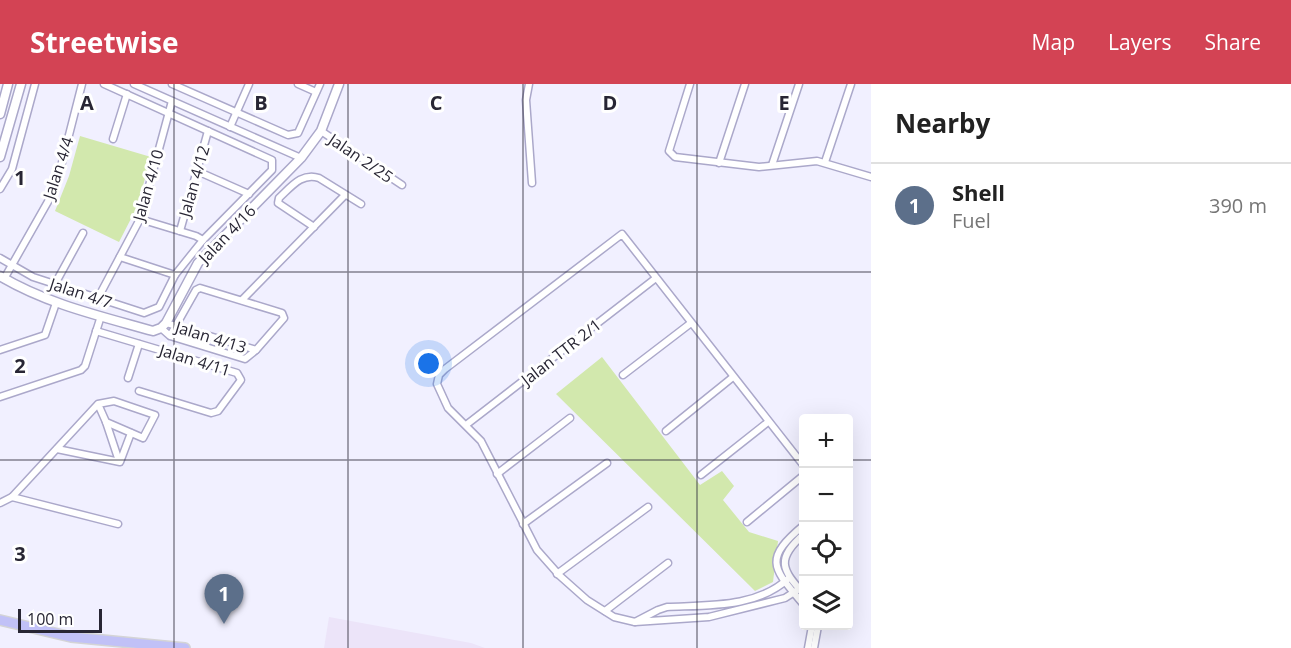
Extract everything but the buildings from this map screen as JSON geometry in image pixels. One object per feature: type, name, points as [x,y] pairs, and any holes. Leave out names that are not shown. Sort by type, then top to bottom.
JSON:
[{"type":"main road","points":[[0,620],[71,637],[185,648]]},
{"type":"street","points":[[0,114],[8,84]]},
{"type":"street","points":[[0,157],[21,84]]},
{"type":"street","points":[[0,189],[12,169],[35,84]]},
{"type":"street","name":"Jalan 4/4","points":[[2,277],[12,265],[57,182],[82,84]]},
{"type":"street","points":[[104,84],[272,160],[272,170],[205,238],[174,275],[120,257]]},
{"type":"street","points":[[134,84],[301,158]]},
{"type":"street","points":[[172,84],[288,135],[298,132],[320,84]]},
{"type":"street","points":[[189,91],[192,84]]},
{"type":"street","points":[[230,127],[249,84]]},
{"type":"street","points":[[298,84],[316,92]]},
{"type":"street","name":"Jalan 4/16","points":[[163,326],[198,263],[301,158],[321,131],[339,84]]},
{"type":"street","points":[[529,84],[526,100],[532,183]]},
{"type":"street","points":[[690,84],[669,151],[670,155],[675,158],[759,167],[808,161],[825,162],[871,177]]},
{"type":"street","points":[[719,163],[745,84]]},
{"type":"street","points":[[772,165],[799,84]]},
{"type":"street","points":[[825,162],[851,84]]},
{"type":"street","points":[[113,139],[127,94]]},
{"type":"street","name":"Jalan 4/10","points":[[98,298],[140,219],[172,101]]},
{"type":"street","name":"Jalan 4/12","points":[[180,231],[208,131]]},
{"type":"street","name":"Jalan 2/25","points":[[321,131],[402,185]]},
{"type":"street","points":[[197,171],[249,194]]},
{"type":"street","points":[[314,227],[278,203],[279,198],[301,178],[313,176],[361,204]]},
{"type":"street","points":[[243,300],[345,195]]},
{"type":"street","points":[[140,219],[205,238],[216,244]]},
{"type":"street","points":[[55,284],[83,233]]},
{"type":"street","points":[[799,460],[622,234],[470,350],[437,379],[448,408],[481,441],[537,550],[557,574],[587,600],[605,611],[621,620],[635,622],[690,619],[709,617],[752,603],[799,592]]},
{"type":"street","name":"Jalan 4/7","points":[[0,258],[33,277],[144,313],[159,307],[174,275]]},
{"type":"street","points":[[2,277],[29,292],[56,303],[153,331],[163,326],[170,336],[246,359],[284,318],[282,313],[198,288],[170,336]]},
{"type":"street","name":"Jalan TTR 2/1","points":[[466,425],[656,278]]},
{"type":"street","points":[[0,350],[45,335],[56,303]]},
{"type":"street","points":[[0,397],[81,370],[85,366],[101,316]]},
{"type":"street","points":[[623,375],[691,322]]},
{"type":"street","name":"Jalan 4/13","points":[[163,326],[176,327],[256,350]]},
{"type":"street","name":"Jalan 4/11","points":[[96,331],[237,373],[241,380],[218,411],[211,413],[139,391]]},
{"type":"street","points":[[128,378],[139,344]]},
{"type":"street","points":[[666,430],[733,377]]},
{"type":"street","points":[[0,503],[12,497],[34,470],[57,449],[98,404],[114,401],[155,415],[143,438],[106,422]]},
{"type":"street","points":[[98,404],[120,462]]},
{"type":"street","points":[[497,474],[570,418]]},
{"type":"street","points":[[701,476],[768,422]]},
{"type":"street","points":[[120,462],[131,433]]},
{"type":"street","points":[[57,449],[120,462]]},
{"type":"street","points":[[523,524],[607,463]]},
{"type":"street","points":[[747,522],[799,479]]},
{"type":"street","points":[[12,497],[117,524]]},
{"type":"street","points":[[557,574],[648,507]]},
{"type":"street","points":[[799,529],[783,543],[777,556],[778,572],[799,592]]},
{"type":"street","points":[[787,580],[784,565],[786,553],[799,539]]},
{"type":"street","points":[[605,611],[668,563]]},
{"type":"street","points":[[635,622],[658,610],[752,603],[787,580]]},
{"type":"street","points":[[689,606],[690,619]]},
{"type":"street","points":[[808,648],[811,630]]},
{"type":"street","points":[[814,648],[817,630]]},
{"type":"shaded area","points":[[329,617],[471,643],[485,648],[324,648]]},
{"type":"green space","points":[[80,136],[151,157],[137,207],[119,242],[55,211],[69,176]]},
{"type":"green space","points":[[602,357],[700,485],[722,471],[734,486],[723,500],[749,532],[778,541],[773,582],[755,591],[556,394]]},
{"type":"place","name":"Shell","points":[[224,624]]}]
